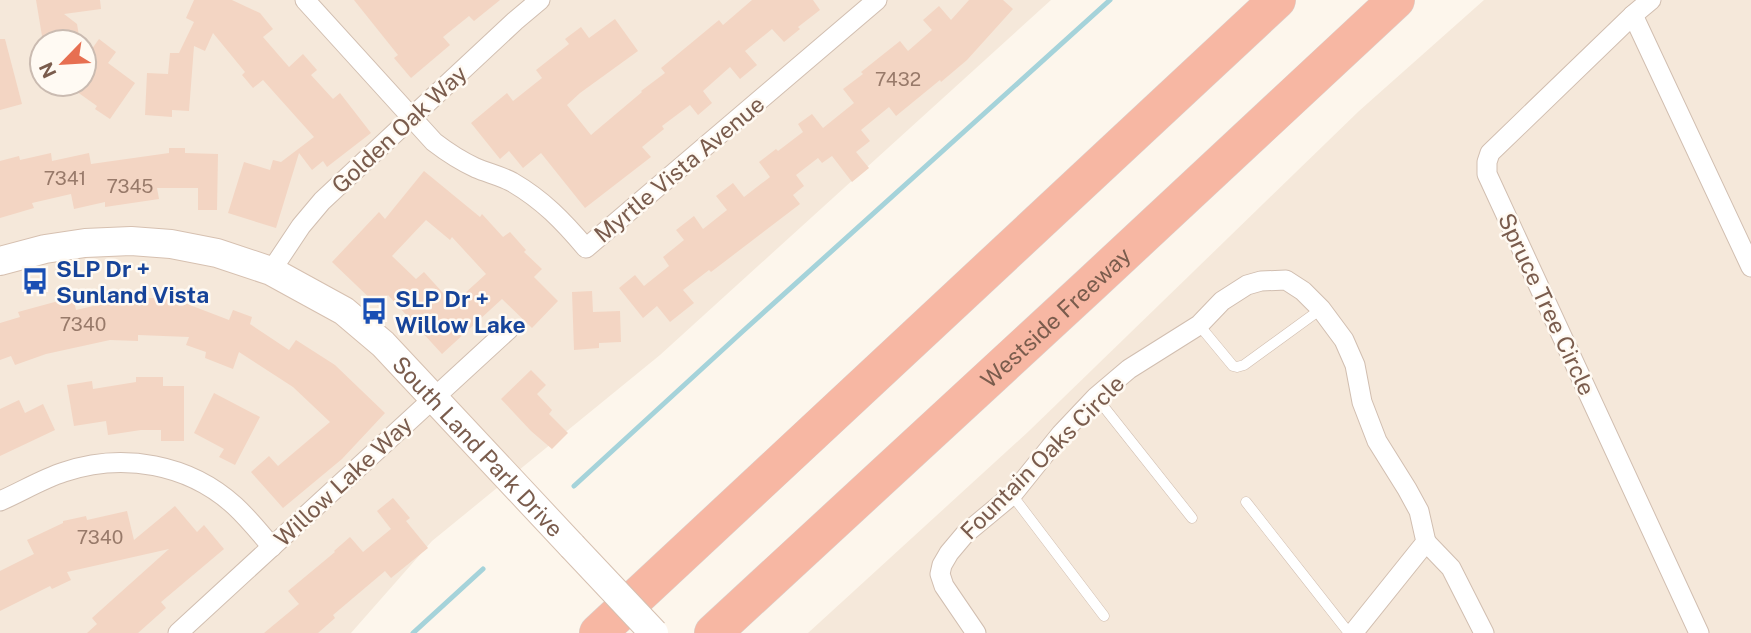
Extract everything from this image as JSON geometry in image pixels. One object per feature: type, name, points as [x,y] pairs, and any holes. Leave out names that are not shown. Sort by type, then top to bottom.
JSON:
[{"type":"highway","points":[[598,633],[1278,0]]},
{"type":"highway","name":"Westside Freeway","points":[[713,633],[1396,0]]},
{"type":"street","points":[[305,0],[411,118]]},
{"type":"street","name":"Golden Oak Way","points":[[271,271],[301,226],[322,201],[540,0]]},
{"type":"street","name":"Myrtle Vista Avenue","points":[[411,118],[451,155],[509,180],[536,197],[557,215],[586,248],[877,0]]},
{"type":"street","name":"Spruce Tree Circle","points":[[1651,0],[1490,153],[1487,174],[1699,633]]},
{"type":"street","points":[[1633,15],[1751,267]]},
{"type":"street","name":"South Land Park Drive","points":[[0,261],[45,249],[85,243],[131,241],[171,244],[217,253],[271,271],[344,311],[383,344],[654,633]]},
{"type":"street","name":"Fountain Oaks Circle","points":[[976,633],[944,586],[940,574],[949,553],[965,534],[1012,495],[1061,434],[1096,397],[1129,369],[1199,325],[1222,301],[1247,285],[1261,281],[1286,280],[1303,291],[1321,309],[1344,340],[1355,365],[1362,402],[1377,441],[1419,511],[1426,542]]},
{"type":"street","name":"Willow Lake Way","points":[[177,633],[509,329]]},
{"type":"street","points":[[0,501],[62,472],[91,464],[132,462],[156,466],[184,474],[211,487],[234,505],[272,547]]},
{"type":"street","points":[[1351,633],[1426,542],[1451,568],[1484,633]]},
{"type":"lane","points":[[1199,325],[1233,366],[1237,367],[1244,365],[1321,309]]},
{"type":"lane","points":[[1096,397],[1192,518]]},
{"type":"lane","points":[[1012,495],[1104,617]]},
{"type":"lane","points":[[1246,502],[1351,633]]},
{"type":"shaded area","points":[[0,0],[1051,0],[660,355],[432,541],[351,633],[0,633]]},
{"type":"shaded area","points":[[1484,0],[1751,0],[1751,633],[808,633],[1029,431],[1359,111]]},
{"type":"building","points":[[36,0],[100,0],[101,9],[64,14],[77,24],[78,28],[41,28]]},
{"type":"building","points":[[194,0],[232,0],[260,13],[273,29],[263,37],[289,67],[303,54],[317,70],[311,75],[333,99],[340,93],[371,133],[327,167],[323,161],[312,170],[299,153],[276,228],[228,213],[244,162],[270,170],[273,160],[281,162],[314,137],[263,80],[253,88],[242,75],[245,72],[213,33],[205,51],[194,46],[189,111],[172,110],[172,117],[145,115],[147,73],[168,74],[170,53],[179,53],[194,22],[186,18]]},
{"type":"building","points":[[354,0],[500,0],[474,21],[469,16],[443,37],[450,45],[411,78],[394,58],[398,55]]},
{"type":"building","points":[[752,0],[813,0],[820,10],[784,42],[772,29],[745,51],[757,65],[740,79],[730,67],[703,91],[712,103],[698,115],[690,105],[662,126],[664,129],[642,147],[651,157],[585,208],[541,153],[523,168],[509,151],[500,159],[471,123],[507,93],[513,101],[542,78],[536,70],[569,44],[565,39],[581,27],[589,38],[615,19],[638,51],[567,105],[591,135],[665,73],[661,68],[719,20],[723,25]]},
{"type":"building","points":[[969,0],[1003,0],[1013,9],[967,60],[941,82],[940,80],[896,116],[889,107],[861,130],[870,141],[856,152],[869,168],[852,182],[832,156],[822,163],[818,158],[796,175],[804,186],[793,195],[800,204],[683,290],[694,303],[670,322],[657,306],[643,318],[619,288],[635,275],[644,286],[669,266],[663,257],[684,240],[676,230],[694,216],[703,229],[727,210],[716,196],[733,183],[744,197],[770,177],[759,162],[803,132],[798,124],[812,114],[823,128],[854,103],[843,89],[863,74],[861,72],[900,41],[908,51],[932,30],[923,20],[939,6],[951,20]]},
{"type":"building","points":[[0,39],[5,39],[22,104],[0,110]]},
{"type":"building","points":[[98,40],[116,52],[108,63],[135,83],[110,119],[95,109],[97,106],[86,98],[98,98]]},
{"type":"building","points":[[169,148],[185,148],[185,153],[218,154],[217,210],[198,210],[198,188],[157,188],[159,199],[105,207],[105,202],[74,209],[71,194],[32,203],[34,208],[0,218],[0,161],[19,156],[20,160],[51,153],[52,161],[89,153],[91,164],[169,153]]},
{"type":"building","points":[[424,171],[480,217],[482,214],[503,237],[510,232],[526,250],[524,252],[542,269],[534,277],[558,301],[532,328],[502,299],[442,354],[388,295],[378,306],[332,262],[379,212],[385,219]],"holes":[[[426,220],[450,240],[452,237],[486,274],[453,304],[424,272],[416,279],[392,256]]]},
{"type":"building","points":[[592,291],[593,312],[620,311],[621,342],[599,343],[599,348],[574,350],[572,292]]},
{"type":"building","points":[[73,297],[76,310],[119,300],[119,297],[182,299],[182,302],[229,320],[233,310],[252,317],[250,324],[289,350],[296,340],[335,365],[385,413],[342,459],[283,508],[251,472],[269,456],[278,466],[330,422],[293,387],[239,352],[233,369],[205,358],[206,352],[186,345],[189,337],[138,335],[138,341],[110,340],[46,354],[15,365],[11,356],[0,360],[0,323],[20,317],[18,312]]},
{"type":"building","points":[[531,370],[546,385],[537,394],[552,410],[549,414],[568,433],[552,449],[501,399]]},
{"type":"building","points":[[136,377],[163,377],[163,386],[184,386],[184,441],[161,441],[161,430],[108,435],[106,421],[74,426],[67,385],[92,381],[93,389],[136,382]]},
{"type":"building","points":[[214,393],[260,417],[235,465],[219,457],[224,449],[194,433]]},
{"type":"building","points":[[19,400],[25,413],[43,404],[55,430],[0,456],[0,409]]},
{"type":"building","points":[[393,498],[410,518],[406,521],[428,548],[391,578],[385,571],[333,615],[335,618],[318,633],[264,633],[299,604],[288,591],[350,537],[363,552],[391,529],[377,511]]},
{"type":"building","points":[[175,506],[197,532],[204,525],[224,549],[161,602],[166,608],[138,633],[87,633],[97,624],[92,618],[169,549],[67,572],[71,580],[52,589],[50,586],[0,611],[0,571],[34,554],[27,540],[63,521],[86,516],[87,520],[127,511],[134,540]]},
{"type":"waterway","points":[[574,486],[1110,0]]},
{"type":"waterway","points":[[413,633],[483,569]]},
{"type":"place","name":"SLP Dr + Sunland Vista","points":[[35,281]]},
{"type":"place","name":"SLP Dr + Willow Lake","points":[[374,311]]}]
